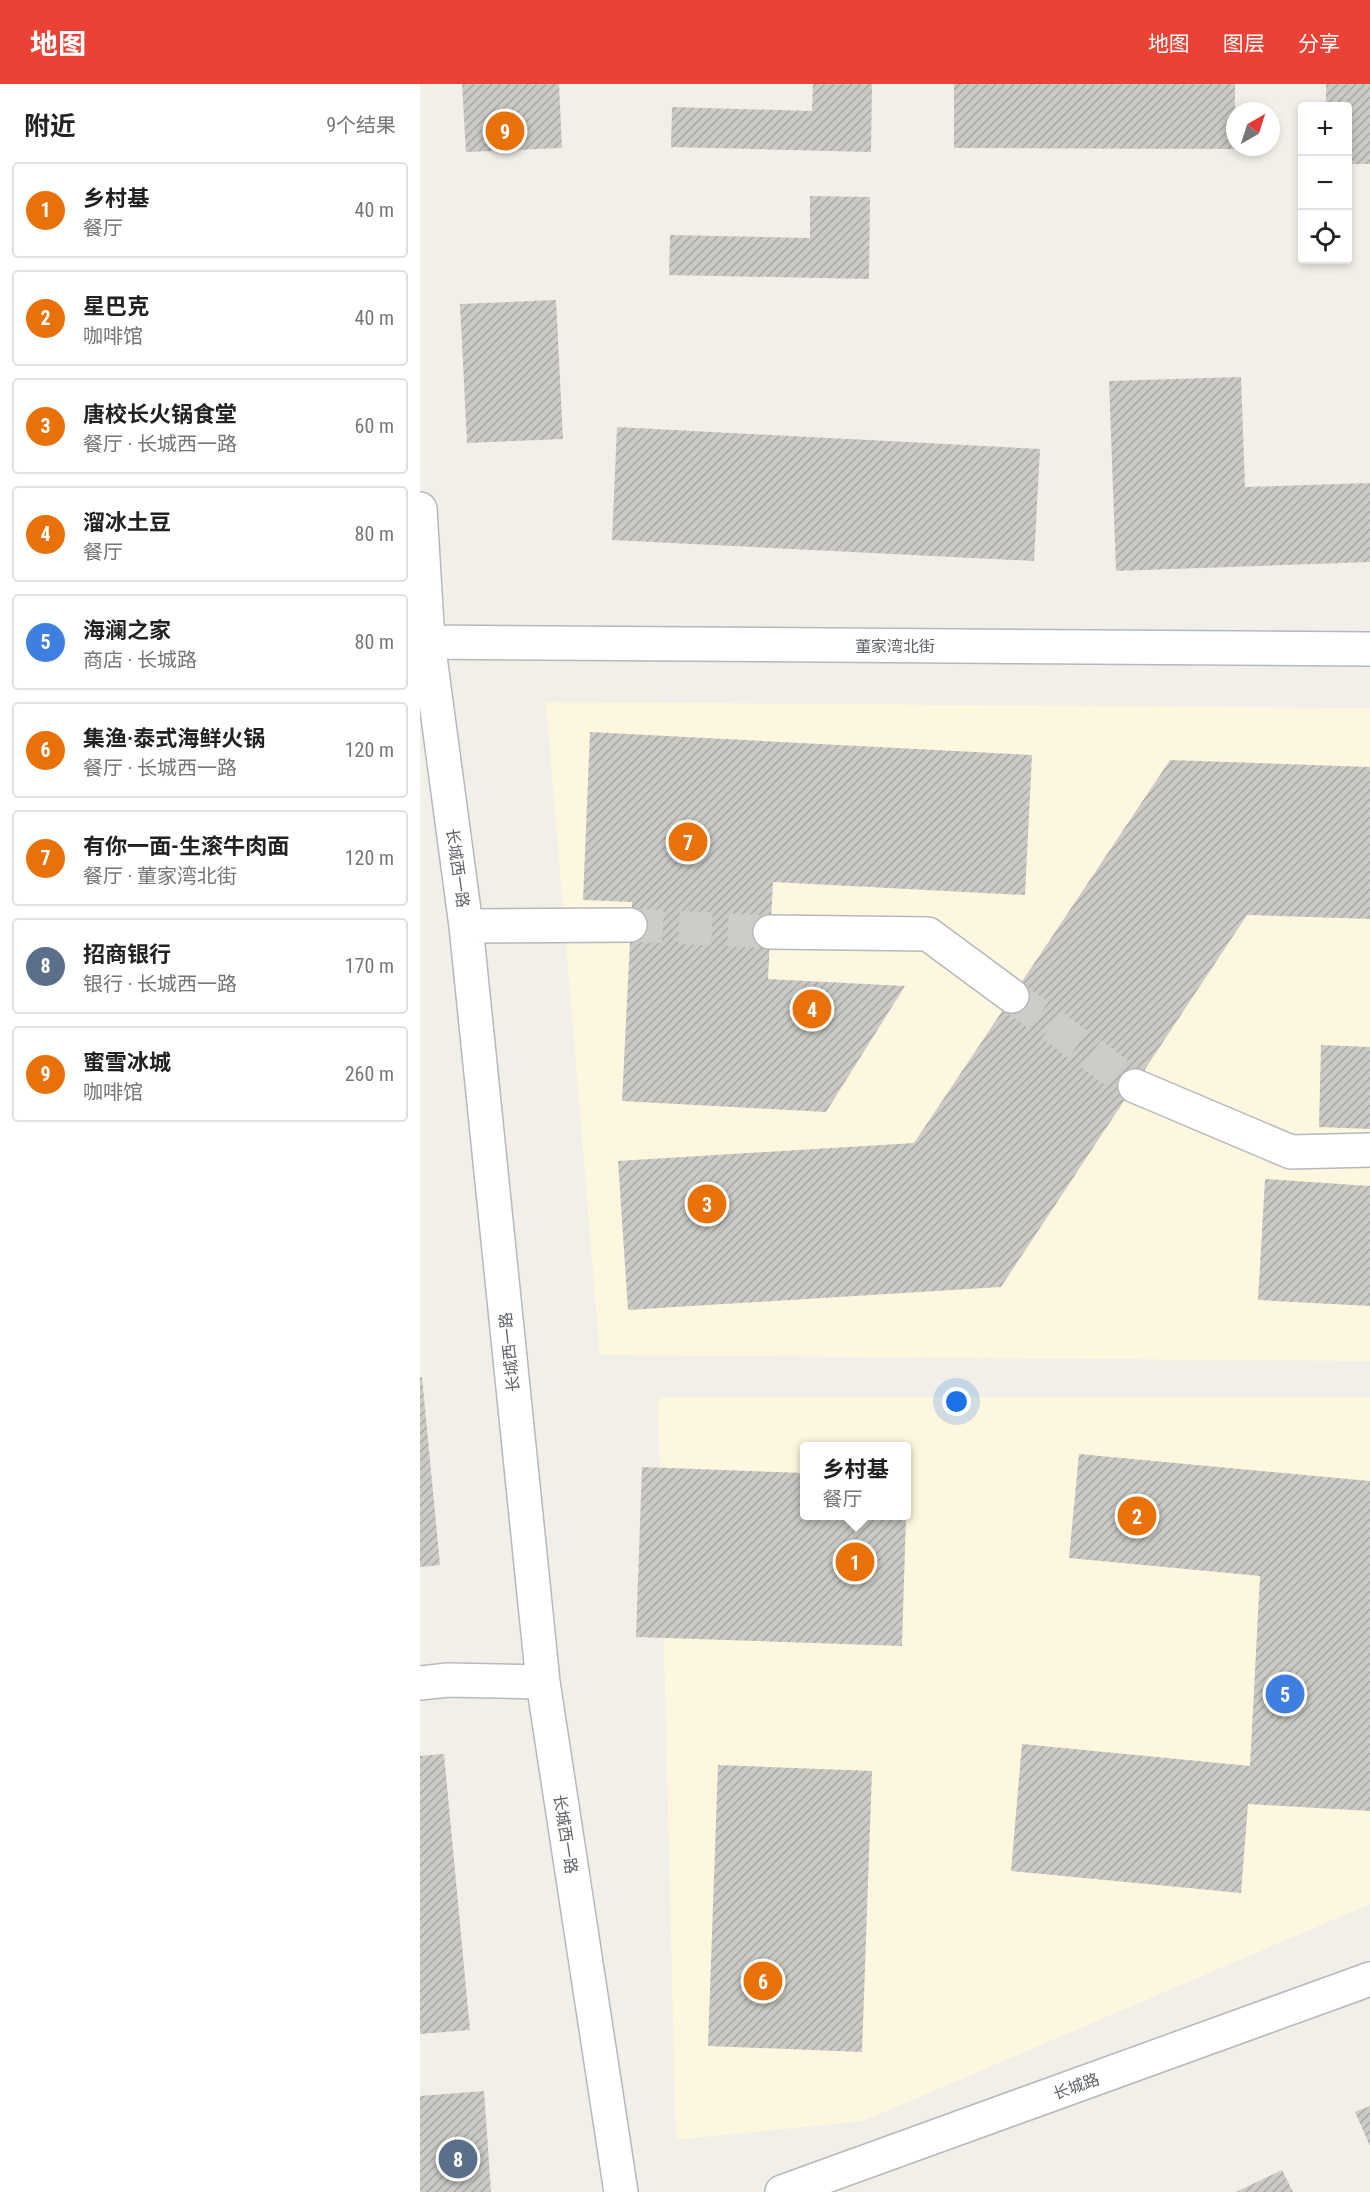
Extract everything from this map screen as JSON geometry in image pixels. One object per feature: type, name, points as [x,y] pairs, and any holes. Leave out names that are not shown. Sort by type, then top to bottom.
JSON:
[{"type":"street","name":"长城西一路","points":[[420,509],[424,642],[466,926],[543,1682],[621,2192]]},
{"type":"street","name":"董家湾北街","points":[[424,642],[1370,649]]},
{"type":"street","points":[[466,926],[630,925]]},
{"type":"street","points":[[770,932],[928,934],[1012,996]]},
{"type":"street","points":[[1135,1086],[1291,1152],[1370,1150]]},
{"type":"street","points":[[420,1683],[448,1680],[543,1682]]},
{"type":"street","name":"长城路","points":[[782,2192],[1370,1979]]},
{"type":"shaded area","points":[[546,702],[1370,708],[1370,1361],[600,1355]]},
{"type":"shaded area","points":[[658,1397],[1370,1397],[1370,1904],[863,2121],[676,2140]]},
{"type":"building","points":[[462,84],[559,84],[562,148],[466,152]]},
{"type":"building","points":[[813,84],[872,84],[871,152],[671,147],[672,107],[812,111]]},
{"type":"building","points":[[954,84],[1235,84],[1235,102],[1226,102],[1226,149],[954,148]]},
{"type":"building","points":[[1326,84],[1370,84],[1370,164],[1352,164],[1352,102],[1326,102]]},
{"type":"building","points":[[810,196],[870,197],[869,279],[669,275],[670,235],[810,238]]},
{"type":"building","points":[[556,300],[563,439],[467,443],[460,304]]},
{"type":"building","points":[[1241,377],[1245,487],[1370,483],[1370,562],[1116,571],[1109,381]]},
{"type":"building","points":[[617,427],[1040,449],[1034,561],[612,540]]},
{"type":"building","points":[[590,732],[1032,755],[1025,895],[773,882],[768,979],[905,986],[826,1112],[622,1101],[632,902],[583,900]]},
{"type":"building","points":[[1170,760],[1370,767],[1370,919],[1247,915],[1001,1287],[628,1310],[618,1161],[914,1143]]},
{"type":"building","points":[[1321,1045],[1370,1047],[1370,1129],[1319,1127]]},
{"type":"building","points":[[1265,1179],[1370,1186],[1370,1306],[1258,1300]]},
{"type":"building","points":[[420,1377],[422,1377],[440,1565],[420,1567]]},
{"type":"building","points":[[1079,1454],[1370,1481],[1370,1811],[1248,1804],[1241,1893],[1011,1871],[1022,1744],[1250,1766],[1260,1576],[1069,1558]]},
{"type":"building","points":[[642,1467],[800,1473],[800,1520],[906,1520],[902,1646],[636,1637]]},
{"type":"building","points":[[444,1754],[470,2030],[420,2034],[420,1756]]},
{"type":"building","points":[[718,1765],[872,1771],[862,2052],[708,2046]]},
{"type":"building","points":[[484,2091],[491,2192],[420,2192],[420,2096]]},
{"type":"building","points":[[1370,2106],[1370,2146],[1355,2112]]},
{"type":"building","points":[[1282,2170],[1293,2192],[1236,2192]]},
{"type":"tunnel","points":[[630,925],[770,932]]},
{"type":"tunnel","points":[[1012,996],[1135,1086]]},
{"type":"place","name":"蜜雪冰城","points":[[505,131]]},
{"type":"place","name":"有你一面-生滚牛肉面","points":[[688,842]]},
{"type":"place","name":"溜冰土豆","points":[[812,1009]]},
{"type":"place","name":"唐校长火锅食堂","points":[[707,1204]]},
{"type":"place","name":"星巴克","points":[[1137,1516]]},
{"type":"place","name":"乡村基","points":[[855,1562]]},
{"type":"place","name":"海澜之家","points":[[1285,1694]]},
{"type":"place","name":"集渔·泰式海鲜火锅","points":[[763,1981]]},
{"type":"place","name":"招商银行","points":[[458,2159]]}]
